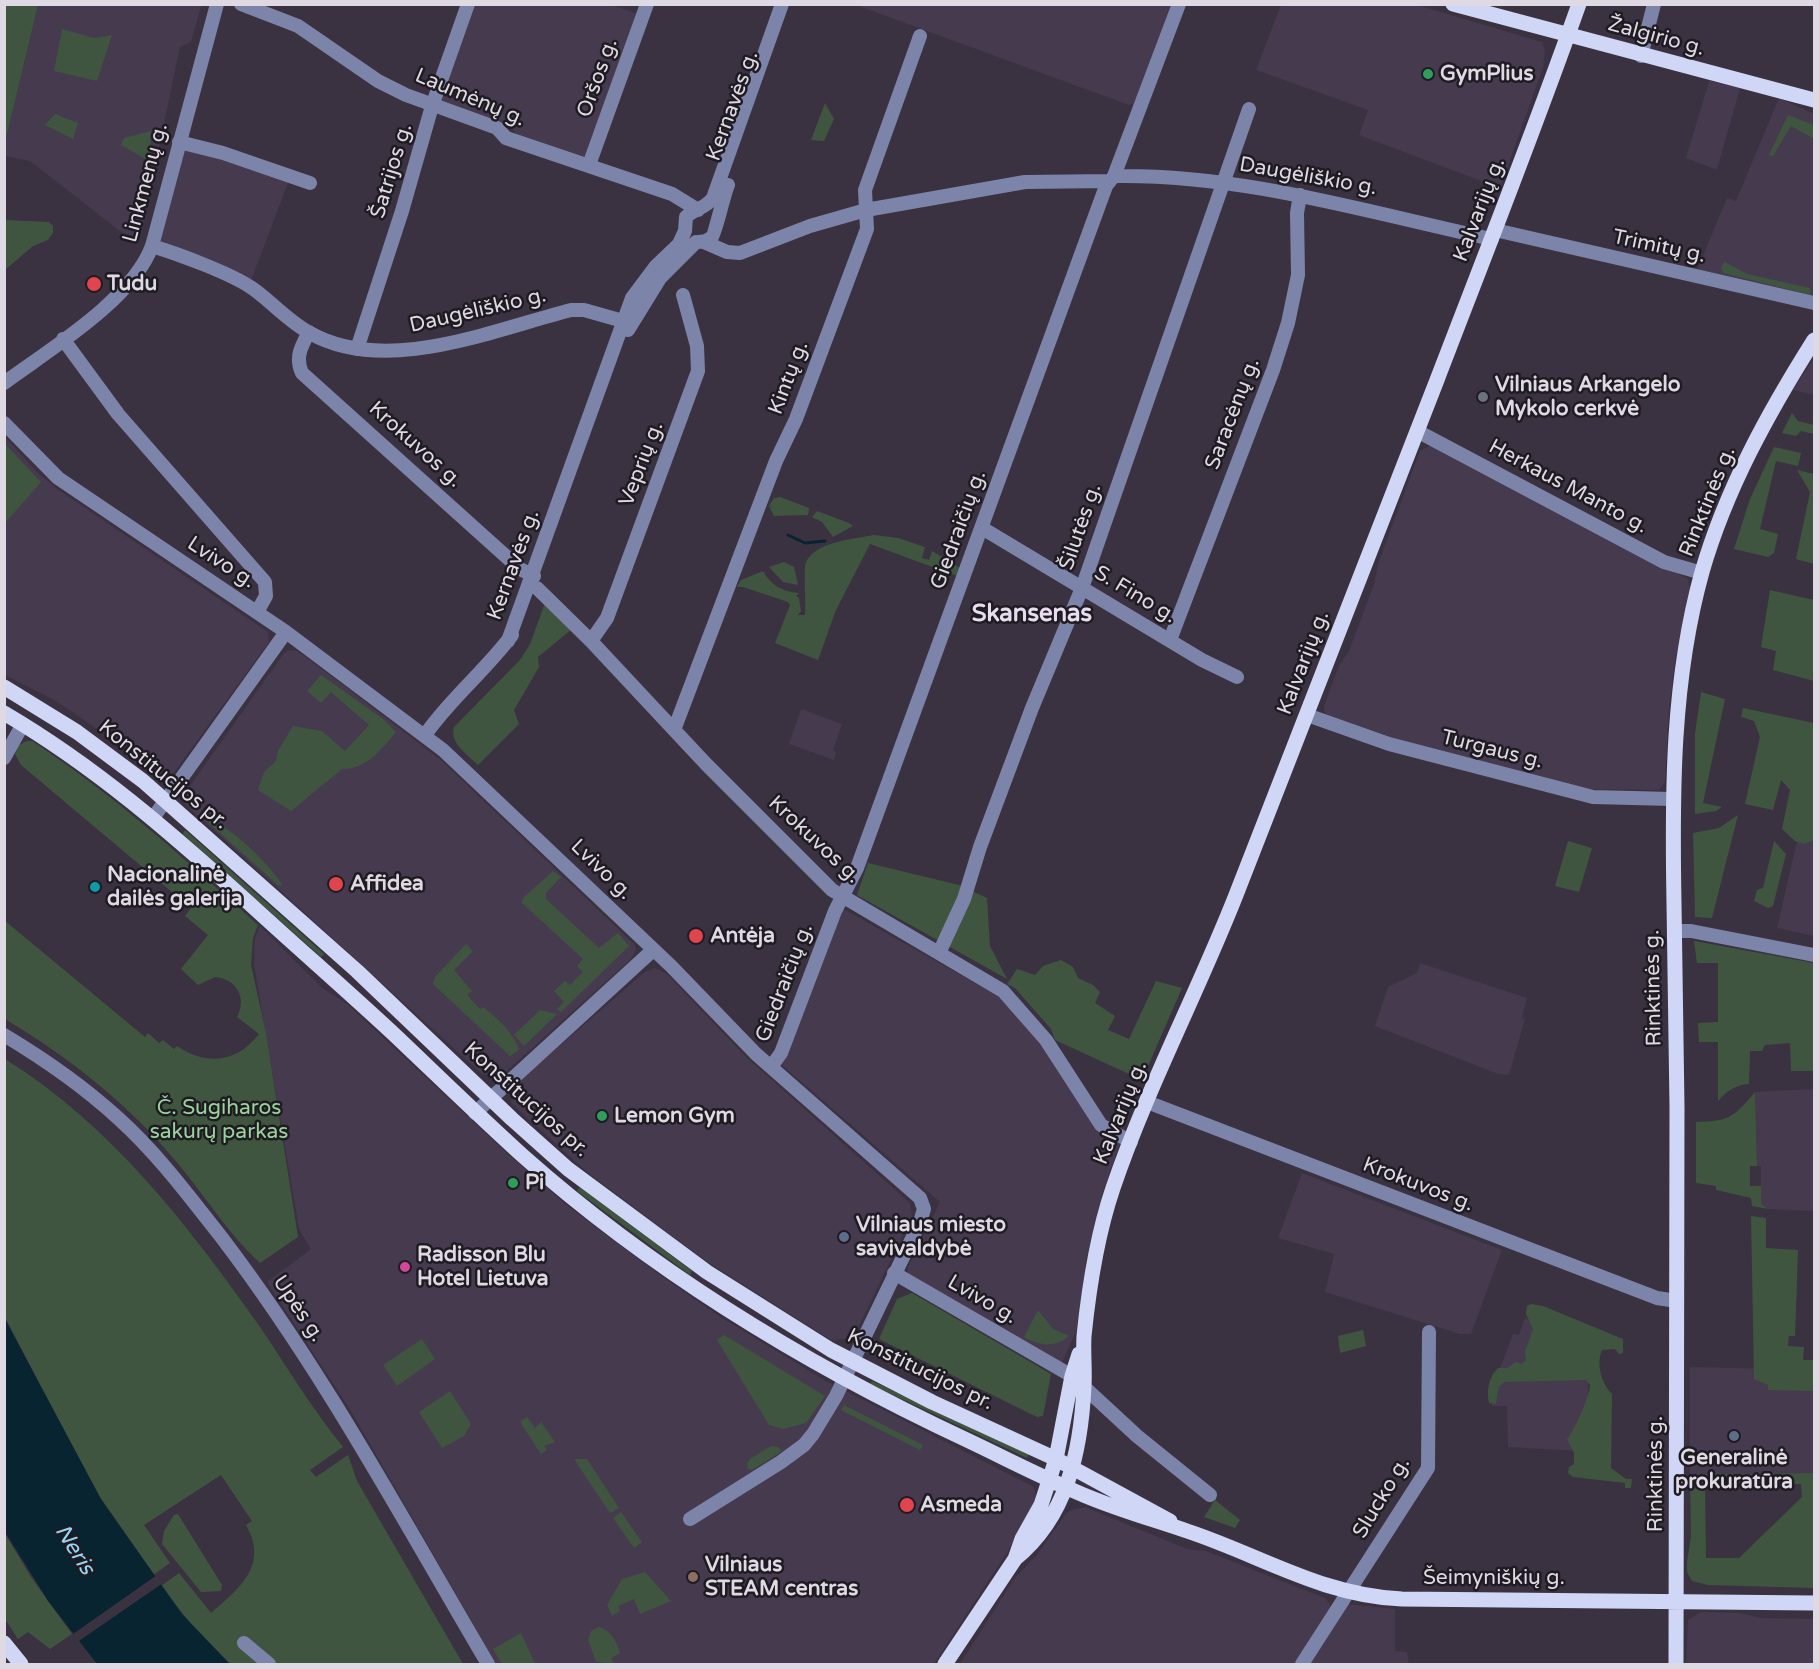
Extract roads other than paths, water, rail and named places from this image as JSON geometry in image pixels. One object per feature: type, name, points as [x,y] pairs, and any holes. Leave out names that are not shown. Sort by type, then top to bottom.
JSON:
[{"type":"main road","name":"Žalgirio g.","points":[[1453,4],[1641,56],[1815,100]]},
{"type":"main road","name":"Kalvarijų g.","points":[[945,1665],[1015,1559],[1022,1539],[1041,1505],[1051,1480],[1072,1376],[1084,1340],[1105,1214],[1147,1102],[1234,900],[1307,715],[1493,234],[1578,4]]},
{"type":"main road","name":"Rinktinės g.","points":[[1676,1665],[1677,1301],[1672,799],[1681,684],[1702,573],[1724,510],[1749,452],[1815,340]]},
{"type":"main road","name":"Konstitucijos pr.","points":[[4,687],[76,732],[167,801],[357,971],[490,1099],[581,1179],[666,1242],[742,1295],[851,1361],[1073,1468]]},
{"type":"main road","name":"Konstitucijos pr.","points":[[4,712],[68,752],[153,818],[398,1038],[475,1113],[551,1180],[626,1239],[704,1295],[843,1380],[1067,1488]]},
{"type":"main road","name":"Kalvarijų g.","points":[[1015,1559],[1033,1545],[1067,1488],[1073,1468],[1084,1387],[1084,1340]]},
{"type":"main road","name":"Šeimyniškių g.","points":[[1073,1468],[1144,1504],[1186,1531]]},
{"type":"main road","name":"Šeimyniškių g.","points":[[1067,1488],[1141,1518],[1186,1531],[1305,1580],[1350,1593],[1402,1599],[1815,1603]]},
{"type":"main road","points":[[4,1643],[21,1665]]},
{"type":"street","name":"Linkmenų g.","points":[[4,383],[116,297],[134,279],[152,246],[178,142],[218,4]]},
{"type":"street","name":"Laumėnų g.","points":[[241,4],[298,26],[378,81],[432,106],[496,128],[506,138],[672,194],[700,210]]},
{"type":"street","name":"Šatrijos g.","points":[[357,349],[402,211],[432,106],[468,4]]},
{"type":"street","name":"Oršos g.","points":[[589,165],[647,4]]},
{"type":"street","name":"Kernavės g.","points":[[425,735],[438,717],[495,659],[529,613],[536,582],[622,321],[639,287],[676,247],[689,214],[700,210],[715,194],[782,4]]},
{"type":"street","name":"Kernavės g.","points":[[536,582],[623,342],[634,318],[660,278],[700,242],[712,237],[791,4]]},
{"type":"street","name":"Giedraičių g.","points":[[771,1067],[781,1053],[829,928],[857,868],[1112,178],[1179,4]]},
{"type":"street","points":[[1641,56],[1654,4]]},
{"type":"street","name":"Kintų g.","points":[[674,730],[776,461],[796,419],[867,229],[865,190],[920,36]]},
{"type":"street","name":"Šilutės g.","points":[[939,953],[964,899],[1032,708],[1082,588],[1249,108]]},
{"type":"street","points":[[178,142],[223,153],[310,183]]},
{"type":"street","name":"Daugėliškio g.","points":[[700,242],[732,253],[750,249],[810,226],[866,210],[1025,182],[1112,178],[1224,183],[1337,201],[1493,234]]},
{"type":"street","name":"Laumėnų g.","points":[[662,192],[680,212],[685,226]]},
{"type":"street","name":"Saracėnų g.","points":[[1170,640],[1273,370],[1288,323],[1298,275],[1297,213],[1300,195]]},
{"type":"street","points":[[700,210],[710,214],[726,241],[750,249]]},
{"type":"street","points":[[685,226],[700,242]]},
{"type":"street","name":"Trimitų g.","points":[[1493,234],[1815,303]]},
{"type":"street","name":"Daugėliškio g.","points":[[152,246],[241,282],[309,332],[323,340],[357,349],[383,351],[429,347],[571,310],[584,310],[622,321]]},
{"type":"street","name":"Veprių g.","points":[[591,641],[607,618],[698,371],[697,346],[683,296]]},
{"type":"street","name":"Krokuvos g.","points":[[309,332],[299,354],[302,373],[536,582],[674,730],[799,858],[843,897],[1003,991],[1046,1040],[1101,1125],[1131,1142]]},
{"type":"street","points":[[63,339],[118,414],[265,582],[266,596],[256,612]]},
{"type":"street","name":"Lvivo g.","points":[[4,423],[58,478],[286,632],[425,735],[463,767],[771,1067],[923,1203],[923,1214],[894,1274],[1072,1376]]},
{"type":"street","name":"Herkaus Manto g.","points":[[1417,431],[1664,562],[1702,573]]},
{"type":"street","name":"S. Fino g.","points":[[982,528],[1170,640],[1237,677]]},
{"type":"street","points":[[153,818],[286,632]]},
{"type":"street","name":"Turgaus g.","points":[[1307,715],[1389,744],[1593,797],[1672,799]]},
{"type":"street","points":[[4,758],[23,724]]},
{"type":"street","points":[[1675,931],[1691,931],[1815,955]]},
{"type":"street","points":[[475,1113],[653,950]]},
{"type":"street","name":"Upės g.","points":[[4,1035],[51,1064],[118,1118],[189,1196],[250,1275],[336,1404],[489,1665]]},
{"type":"street","name":"Krokuvos g.","points":[[1147,1102],[1657,1298],[1677,1301]]},
{"type":"street","points":[[690,1519],[804,1445],[820,1425],[894,1274]]},
{"type":"street","name":"Slucko g.","points":[[1302,1665],[1428,1468],[1429,1332]]},
{"type":"street","points":[[1084,1387],[1137,1436],[1210,1495]]},
{"type":"street","points":[[244,1643],[269,1665]]},
{"type":"water","name":"Neris","points":[[4,1317],[101,1499],[182,1614],[230,1664],[97,1664],[48,1601],[5,1532]]},
{"type":"waterway","points":[[788,535],[805,543],[825,541]]},
{"type":"place","name":"GymPlius","points":[[1428,74]]},
{"type":"place","name":"Tudu","points":[[94,284]]},
{"type":"place","name":"Vilniaus Arkangelo Mykolo cerkvė","points":[[1483,397]]},
{"type":"place","name":"Affidea","points":[[336,884]]},
{"type":"place","name":"Nacionalinė dailės galerija","points":[[95,887]]},
{"type":"place","name":"Antėja","points":[[696,936]]},
{"type":"place","name":"Lemon Gym","points":[[602,1116]]},
{"type":"place","name":"Pi","points":[[513,1183]]},
{"type":"place","name":"Vilniaus miesto savivaldybė","points":[[844,1237]]},
{"type":"place","name":"Radisson Blu Hotel Lietuva","points":[[405,1267]]},
{"type":"place","name":"Generalinė prokuratūra","points":[[1734,1436]]},
{"type":"place","name":"Asmeda","points":[[907,1505]]},
{"type":"place","name":"Vilniaus STEAM centras","points":[[693,1577]]},
{"type":"district","name":"Skansenas","points":[[1032,615]]},
{"type":"park label","name":"Č. Sugiharos sakurų parkas","points":[[219,1120]]}]
